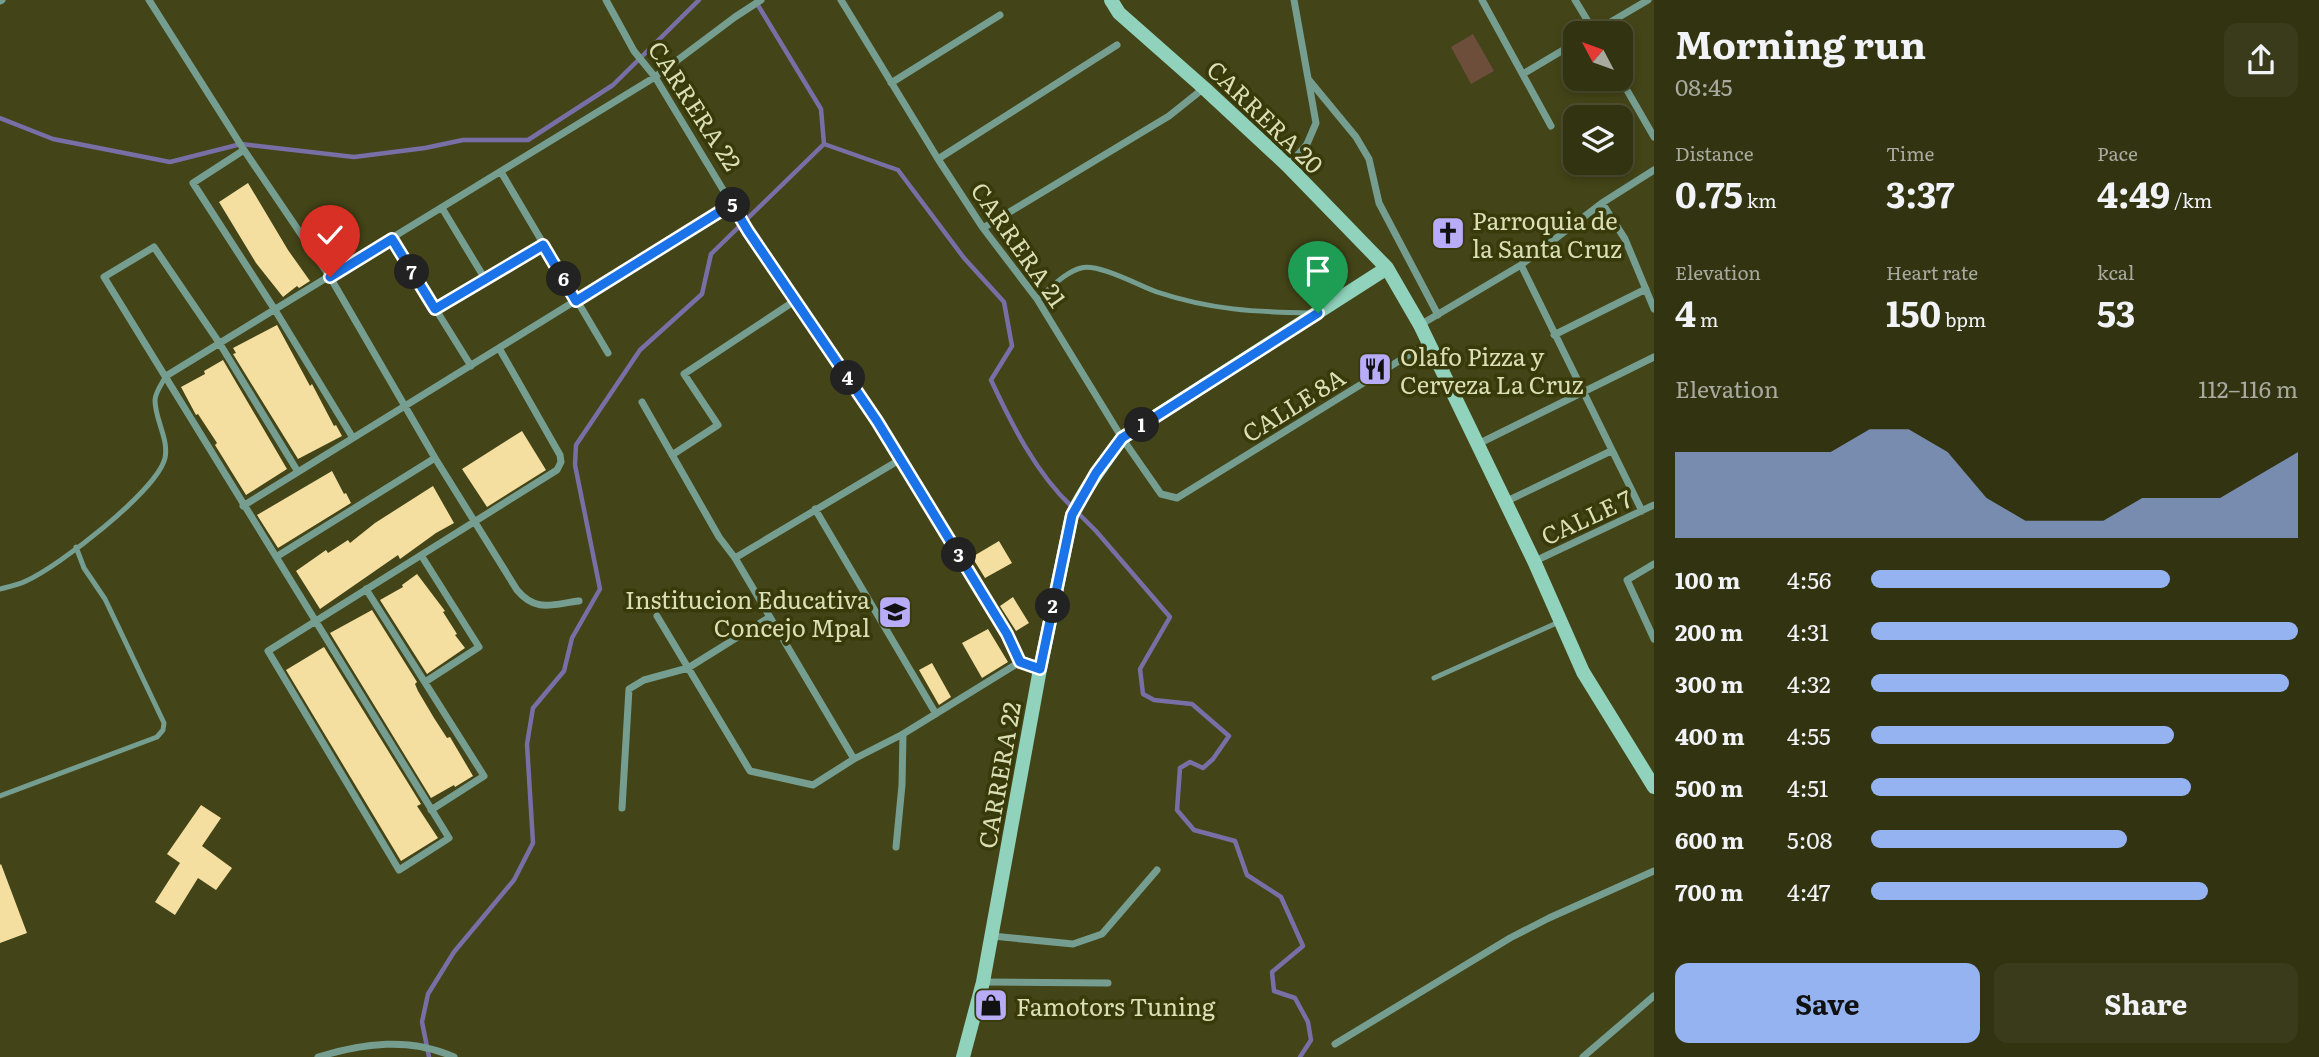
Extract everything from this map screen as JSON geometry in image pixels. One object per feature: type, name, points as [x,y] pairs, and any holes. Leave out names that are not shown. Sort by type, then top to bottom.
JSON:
[{"type":"main road","name":"CARRERA 20","points":[[1111,0],[1119,13],[1287,166],[1387,268],[1429,343],[1534,561],[1583,672],[1652,781]]},
{"type":"main road","points":[[1122,438],[1387,268]]},
{"type":"main road","name":"CARRERA 22","points":[[963,1057],[983,982],[1040,669],[1075,509],[1096,473],[1122,438]]},
{"type":"street","points":[[149,0],[238,141],[330,277],[435,458],[517,590],[531,603],[544,606],[579,601]]},
{"type":"street","name":"CARRERA 22","points":[[606,0],[634,51],[655,77],[748,231],[901,459],[1007,634],[1020,662]]},
{"type":"street","points":[[166,376],[655,77],[761,0]]},
{"type":"street","name":"CARRERA 21","points":[[841,0],[983,228],[1037,299],[1122,438],[1161,494],[1177,498]]},
{"type":"street","points":[[1287,166],[1307,144],[1316,123],[1294,0]]},
{"type":"street","points":[[1482,0],[1551,126]]},
{"type":"street","points":[[1575,0],[1586,21]]},
{"type":"street","points":[[1613,21],[1648,0]]},
{"type":"street","points":[[891,83],[1000,15]]},
{"type":"street","points":[[939,159],[1117,45]]},
{"type":"street","points":[[1523,74],[1563,50]]},
{"type":"street","points":[[1309,80],[1356,137],[1369,159],[1378,203],[1438,315]]},
{"type":"street","points":[[983,228],[1168,116],[1204,88]]},
{"type":"street","points":[[1627,91],[1654,137]]},
{"type":"street","points":[[244,150],[193,184],[275,310],[353,438]]},
{"type":"street","points":[[1420,325],[1521,265],[1602,203],[1654,170]]},
{"type":"street","points":[[501,172],[608,353]]},
{"type":"street","points":[[1602,203],[1625,239],[1654,309]]},
{"type":"street","points":[[243,506],[732,204]]},
{"type":"street","points":[[442,208],[485,279]]},
{"type":"street","points":[[392,239],[471,366]]},
{"type":"street","points":[[435,309],[543,245]]},
{"type":"street","points":[[298,472],[220,344],[154,247],[104,277],[243,506],[276,557],[314,621],[449,838],[399,870],[268,652],[314,621],[557,470],[561,455],[499,348]]},
{"type":"street","points":[[1521,265],[1642,511]]},
{"type":"street","points":[[1554,335],[1646,289]]},
{"type":"street","points":[[672,455],[718,425],[684,374],[796,300]]},
{"type":"street","name":"CALLE 8A","points":[[1177,498],[1429,343]]},
{"type":"street","points":[[1478,444],[1654,357]]},
{"type":"street","points":[[642,402],[719,537],[735,558],[854,759]]},
{"type":"street","points":[[1505,502],[1611,451]]},
{"type":"street","points":[[276,557],[435,458]]},
{"type":"street","points":[[735,558],[901,459]]},
{"type":"street","name":"CALLE 7","points":[[1534,561],[1654,505]]},
{"type":"street","points":[[815,509],[936,714]]},
{"type":"street","points":[[421,555],[479,647],[425,682]]},
{"type":"street","points":[[1654,564],[1627,580],[1654,639]]},
{"type":"street","points":[[366,589],[484,776],[431,810]]},
{"type":"street","points":[[656,616],[750,771],[813,785],[854,759],[903,734],[1020,662],[1040,669]]},
{"type":"street","points":[[622,808],[629,689],[644,680],[688,668],[770,617]]},
{"type":"street","points":[[896,847],[902,785],[903,734]]},
{"type":"street","points":[[991,936],[1073,944],[1102,934],[1157,870]]},
{"type":"street","points":[[1335,1044],[1510,938],[1654,871]]},
{"type":"street","points":[[983,982],[1108,983]]},
{"type":"street","points":[[1583,1057],[1654,996]]},
{"type":"street","points":[[318,1057],[382,1044],[418,1044],[454,1057]]},
{"type":"lane","points":[[1037,299],[1082,267],[1096,268],[1158,292],[1211,307],[1253,312],[1318,313]]},
{"type":"lane","points":[[0,589],[26,581],[76,547],[125,509],[158,475],[165,458],[165,445],[155,398],[166,376]]},
{"type":"lane","points":[[0,796],[157,737],[163,730],[164,723],[105,599],[85,568],[76,547]]},
{"type":"lane","points":[[1434,678],[1560,621]]},
{"type":"shaded area","points":[[1473,34],[1494,71],[1471,84],[1451,47]]},
{"type":"building","points":[[248,183],[310,281],[299,288],[297,286],[283,297],[256,263],[219,202]]},
{"type":"building","points":[[277,325],[310,386],[312,384],[342,436],[298,459],[233,354],[236,353],[233,348]]},
{"type":"building","points":[[223,360],[287,469],[246,495],[181,387]]},
{"type":"building","points":[[522,431],[546,470],[487,507],[462,469]]},
{"type":"building","points":[[332,471],[351,503],[278,548],[257,515]]},
{"type":"building","points":[[433,486],[454,523],[400,559],[398,555],[320,609],[296,571],[326,550],[328,553],[348,540],[350,543],[375,523]]},
{"type":"building","points":[[999,541],[1012,563],[985,578],[972,557]]},
{"type":"building","points":[[417,574],[445,611],[443,612],[457,634],[455,635],[465,648],[427,674],[380,600],[403,587],[402,585]]},
{"type":"building","points":[[1013,597],[1029,623],[1016,631],[1000,606]]},
{"type":"building","points":[[372,610],[417,682],[415,684],[418,691],[434,718],[447,738],[450,737],[473,776],[431,798],[330,633]]},
{"type":"building","points":[[988,629],[1008,662],[982,678],[962,643]]},
{"type":"building","points":[[324,647],[421,804],[417,806],[438,838],[401,861],[286,670]]},
{"type":"building","points":[[932,663],[951,697],[939,705],[919,670]]},
{"type":"building","points":[[201,805],[221,818],[202,846],[232,868],[216,890],[198,878],[175,915],[155,902],[180,863],[167,854]]},
{"type":"building","points":[[0,865],[27,933],[0,943]]},
{"type":"waterway","points":[[0,118],[53,139],[170,162],[241,144],[354,157],[463,140],[528,140],[613,85],[699,0]]},
{"type":"waterway","points":[[756,2],[821,109],[824,144]]},
{"type":"waterway","points":[[824,144],[898,170],[964,258],[1004,302],[1012,346],[991,380],[1036,464],[1072,507]]},
{"type":"waterway","points":[[429,1057],[422,1022],[428,994],[454,952],[514,880],[533,843],[527,744],[533,708],[564,671],[572,638],[600,589],[575,465],[576,445],[640,350],[702,294],[711,254],[824,144]]},
{"type":"waterway","points":[[1078,513],[1170,617],[1140,669],[1143,694],[1154,700],[1192,704],[1229,736],[1203,768],[1190,762],[1180,768],[1177,810],[1194,830],[1235,841],[1247,875],[1281,897],[1303,946],[1272,972],[1274,991],[1295,998],[1308,1022],[1311,1040],[1300,1057]]},
{"type":"place","name":"Parroquia de la Santa Cruz","points":[[1448,233]]},
{"type":"place","name":"Olafo Pizza y Cerveza La Cruz","points":[[1375,369]]},
{"type":"place","name":"Institucion Educativa Concejo Mpal","points":[[895,612]]},
{"type":"place","name":"Famotors Tuning","points":[[991,1005]]},
{"type":"route","points":[[330,277],[392,239],[435,309],[543,245],[576,301],[732,204],[901,459],[1007,634],[1020,662],[1040,669],[1072,515],[1096,473],[1122,438],[1318,313]]}]
